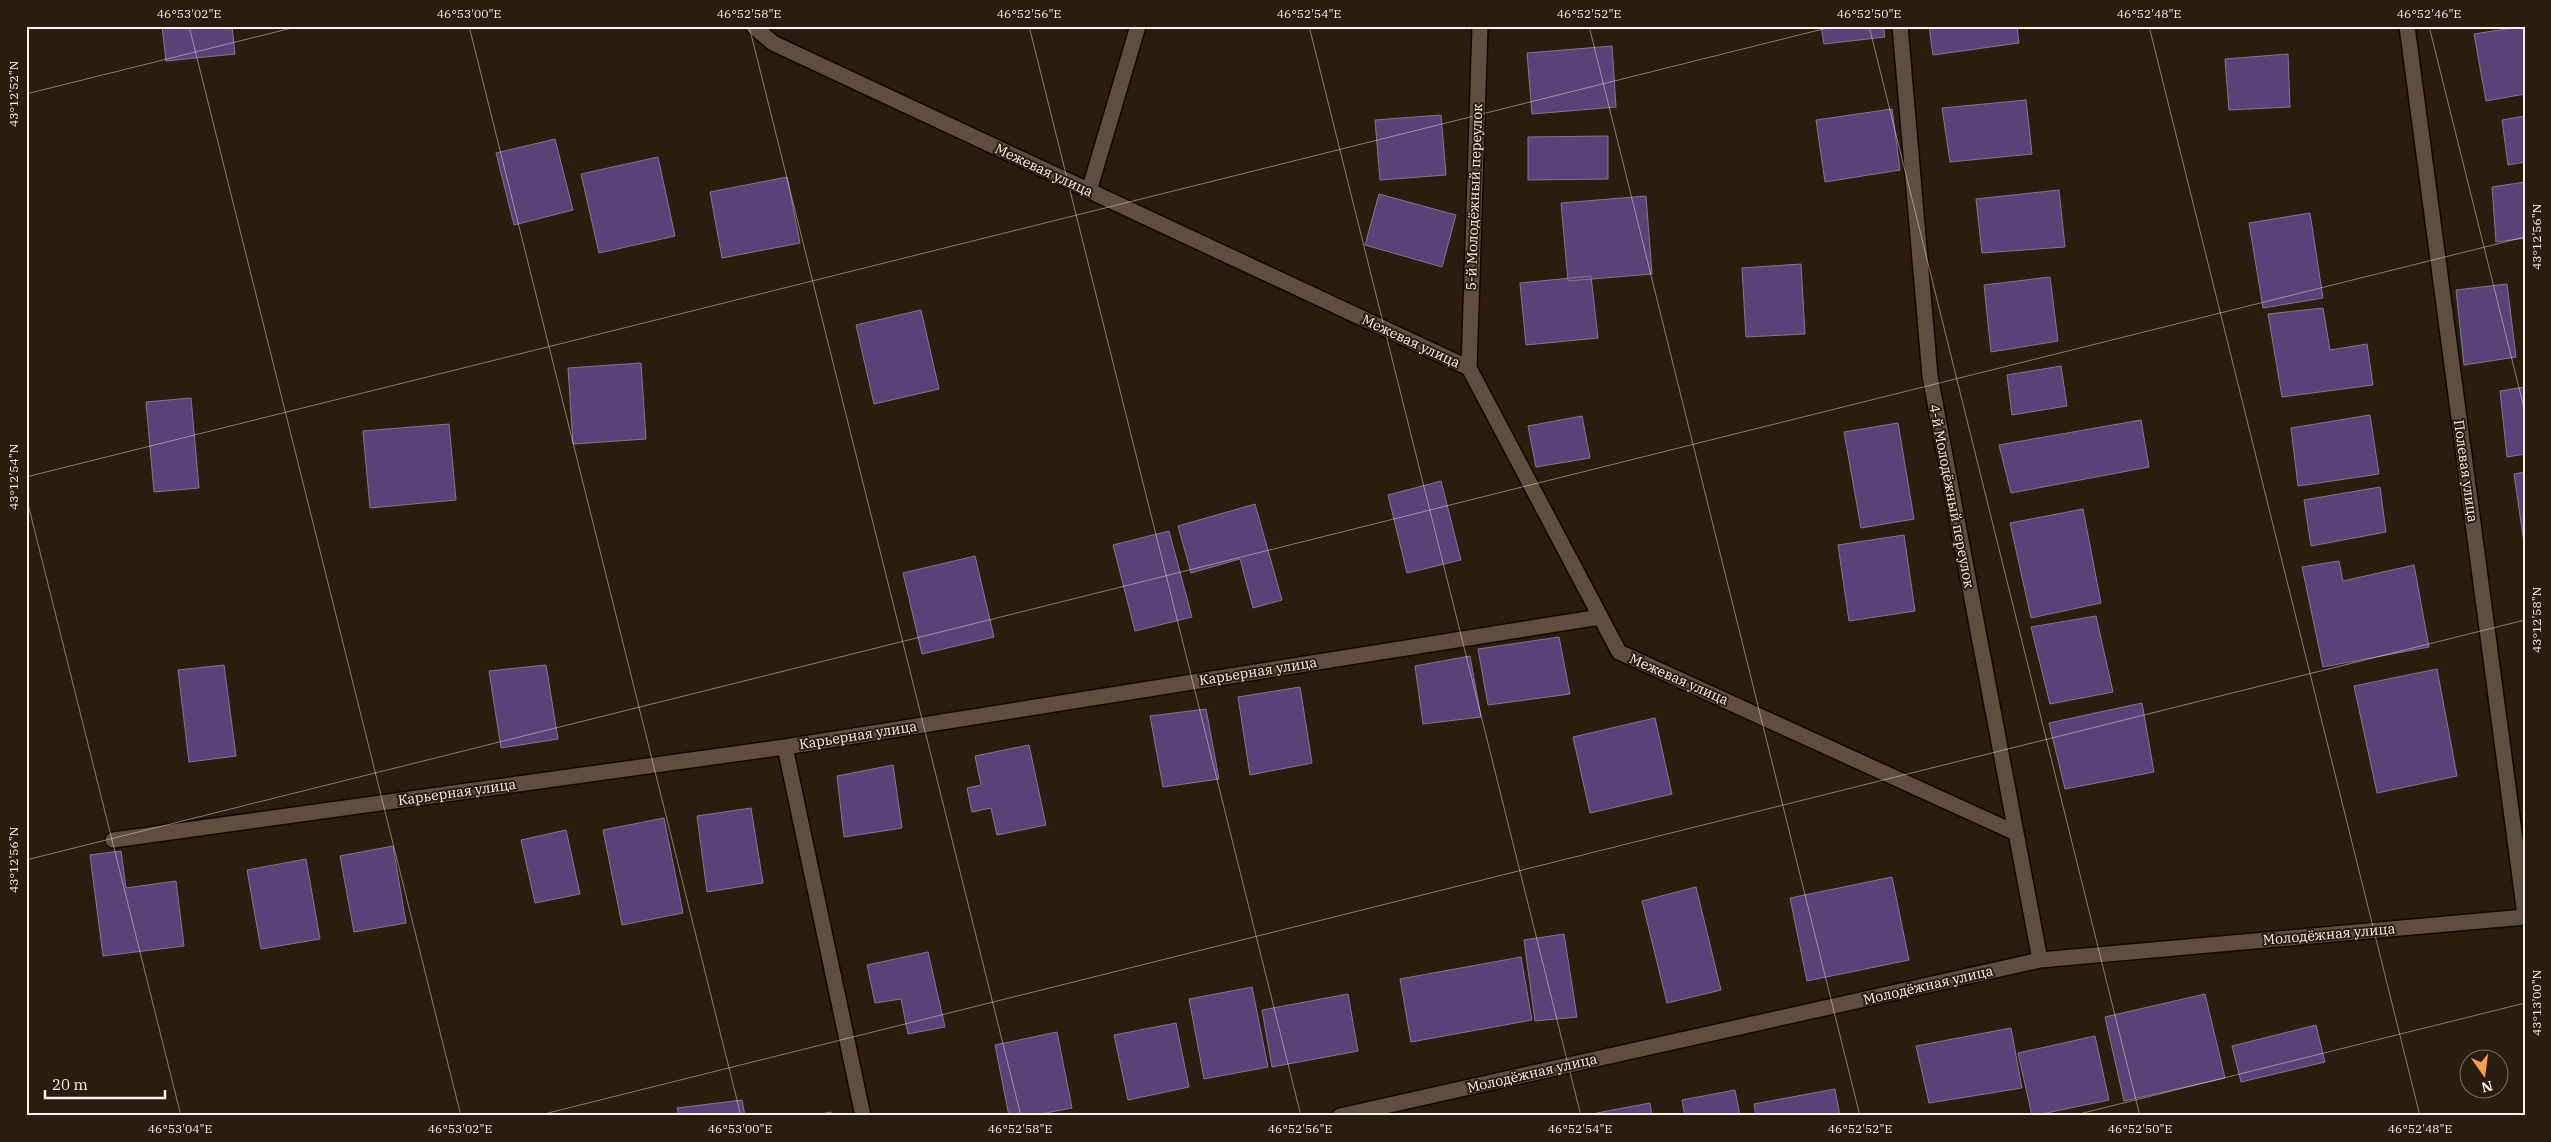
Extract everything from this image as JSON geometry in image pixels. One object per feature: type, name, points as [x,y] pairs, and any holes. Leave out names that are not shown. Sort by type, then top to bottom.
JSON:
[{"type":"street","name":"Межевая улица","points":[[753,26],[773,43],[1469,368],[1619,652],[2016,833]]},
{"type":"street","points":[[1089,191],[1138,26]]},
{"type":"street","name":"5-й Молодёжный переулок","points":[[1469,368],[1480,26]]},
{"type":"street","name":"4-й Молодёжный переулок","points":[[1900,26],[1930,376],[2040,960]]},
{"type":"street","name":"Полевая улица","points":[[2407,26],[2525,916]]},
{"type":"street","name":"Карьерная улица","points":[[113,840],[785,747],[1600,617]]},
{"type":"street","points":[[785,747],[863,1116]]},
{"type":"street","name":"Молодёжная улица","points":[[1340,1116],[2040,960],[2525,916]]},
{"type":"building","points":[[162,26],[232,26],[235,54],[166,61]]},
{"type":"building","points":[[1821,26],[1883,26],[1885,37],[1824,44]]},
{"type":"building","points":[[1929,26],[2017,26],[2019,43],[1933,55]]},
{"type":"building","points":[[2525,26],[2525,94],[2486,101],[2474,34]]},
{"type":"building","points":[[1612,46],[1616,107],[1532,114],[1527,53]]},
{"type":"building","points":[[2288,54],[2290,107],[2229,110],[2225,59]]},
{"type":"building","points":[[2026,100],[2032,154],[1950,162],[1942,108]]},
{"type":"building","points":[[1892,109],[1900,170],[1825,182],[1816,120]]},
{"type":"building","points":[[1441,115],[1446,175],[1380,180],[1375,120]]},
{"type":"building","points":[[2525,116],[2525,162],[2508,165],[2502,120]]},
{"type":"building","points":[[1608,136],[1608,179],[1528,180],[1528,137]]},
{"type":"building","points":[[555,139],[573,210],[514,225],[496,153]]},
{"type":"building","points":[[658,157],[675,236],[599,253],[581,174]]},
{"type":"building","points":[[787,177],[800,243],[722,258],[710,192]]},
{"type":"building","points":[[2525,182],[2525,238],[2496,242],[2492,187]]},
{"type":"building","points":[[2059,190],[2065,247],[1982,253],[1976,199]]},
{"type":"building","points":[[1379,194],[1456,215],[1442,267],[1365,245]]},
{"type":"building","points":[[1646,196],[1652,274],[1568,281],[1561,203]]},
{"type":"building","points":[[2310,213],[2323,298],[2263,308],[2249,223]]},
{"type":"building","points":[[1801,264],[1805,334],[1746,337],[1742,268]]},
{"type":"building","points":[[1591,276],[1598,338],[1526,345],[1520,283]]},
{"type":"building","points":[[2050,277],[2058,341],[1991,352],[1984,285]]},
{"type":"building","points":[[2507,284],[2516,357],[2464,365],[2456,290]]},
{"type":"building","points":[[2323,308],[2330,350],[2367,344],[2373,385],[2282,397],[2268,314]]},
{"type":"building","points":[[921,310],[939,389],[874,404],[856,325]]},
{"type":"building","points":[[641,363],[646,439],[573,444],[568,368]]},
{"type":"building","points":[[2061,366],[2067,406],[2012,415],[2007,375]]},
{"type":"building","points":[[2525,387],[2525,454],[2507,457],[2500,391]]},
{"type":"building","points":[[191,398],[199,488],[154,492],[146,402]]},
{"type":"building","points":[[2370,415],[2379,474],[2298,486],[2291,428]]},
{"type":"building","points":[[1582,416],[1590,458],[1536,467],[1528,426]]},
{"type":"building","points":[[2141,420],[2149,467],[2011,493],[1999,445]]},
{"type":"building","points":[[1898,423],[1914,519],[1861,528],[1844,432]]},
{"type":"building","points":[[449,424],[456,500],[370,508],[363,431]]},
{"type":"building","points":[[2525,472],[2525,550],[2514,474]]},
{"type":"building","points":[[1441,481],[1461,560],[1407,573],[1388,495]]},
{"type":"building","points":[[2380,487],[2386,532],[2311,546],[2304,500]]},
{"type":"building","points":[[1255,504],[1282,600],[1253,608],[1240,559],[1191,573],[1178,526]]},
{"type":"building","points":[[2083,509],[2101,603],[2031,618],[2010,523]]},
{"type":"building","points":[[1169,531],[1192,617],[1135,631],[1113,545]]},
{"type":"building","points":[[1904,535],[1915,611],[1849,621],[1838,545]]},
{"type":"building","points":[[975,556],[994,637],[922,654],[903,573]]},
{"type":"building","points":[[2339,561],[2343,581],[2414,565],[2429,647],[2323,667],[2302,567]]},
{"type":"building","points":[[2096,616],[2113,692],[2050,704],[2031,627]]},
{"type":"building","points":[[1559,637],[1570,694],[1488,705],[1478,649]]},
{"type":"building","points":[[1470,656],[1481,717],[1423,724],[1415,666]]},
{"type":"building","points":[[224,665],[236,756],[189,762],[178,670]]},
{"type":"building","points":[[546,665],[558,739],[501,748],[489,671]]},
{"type":"building","points":[[2437,669],[2457,776],[2377,793],[2354,686]]},
{"type":"building","points":[[1300,687],[1312,763],[1250,775],[1238,697]]},
{"type":"building","points":[[2142,703],[2154,772],[2065,789],[2049,723]]},
{"type":"building","points":[[1206,709],[1219,779],[1163,787],[1150,716]]},
{"type":"building","points":[[1655,718],[1672,794],[1590,813],[1573,737]]},
{"type":"building","points":[[1029,745],[1046,825],[997,835],[991,808],[972,812],[967,788],[981,785],[975,756]]},
{"type":"building","points":[[893,765],[902,828],[844,837],[837,776]]},
{"type":"building","points":[[751,808],[763,883],[707,892],[697,816]]},
{"type":"building","points":[[664,818],[683,913],[622,925],[603,830]]},
{"type":"building","points":[[566,830],[580,894],[535,903],[521,840]]},
{"type":"building","points":[[393,846],[406,923],[354,932],[340,856]]},
{"type":"building","points":[[121,851],[126,888],[176,881],[184,946],[103,956],[90,855]]},
{"type":"building","points":[[306,859],[320,939],[261,949],[247,870]]},
{"type":"building","points":[[1892,877],[1909,960],[1807,981],[1790,898]]},
{"type":"building","points":[[1696,887],[1721,990],[1667,1003],[1642,901]]},
{"type":"building","points":[[1564,934],[1577,1017],[1535,1021],[1524,940]]},
{"type":"building","points":[[928,952],[945,1027],[908,1034],[901,999],[875,1003],[867,965]]},
{"type":"building","points":[[1521,957],[1532,1020],[1411,1042],[1400,979]]},
{"type":"building","points":[[1252,987],[1268,1067],[1204,1079],[1189,999]]},
{"type":"building","points":[[1348,994],[1358,1051],[1272,1067],[1262,1010]]},
{"type":"building","points":[[2205,994],[2225,1078],[2124,1101],[2105,1017]]},
{"type":"building","points":[[1176,1023],[1189,1087],[1128,1100],[1114,1035]]},
{"type":"building","points":[[2316,1025],[2325,1062],[2241,1082],[2232,1046]]},
{"type":"building","points":[[2011,1028],[2022,1088],[1929,1103],[1916,1046]]},
{"type":"building","points":[[1057,1032],[1072,1108],[1030,1116],[1009,1116],[995,1045]]},
{"type":"building","points":[[2095,1036],[2109,1100],[2032,1116],[2018,1053]]},
{"type":"building","points":[[1835,1089],[1840,1116],[1756,1116],[1754,1104]]},
{"type":"building","points":[[1735,1090],[1740,1116],[1685,1116],[1682,1100]]},
{"type":"building","points":[[742,1100],[745,1116],[679,1116],[677,1108]]},
{"type":"building","points":[[1650,1103],[1652,1116],[1597,1116],[1597,1113]]},
{"type":"building","points":[[831,1112],[831,1116],[810,1116]]}]
